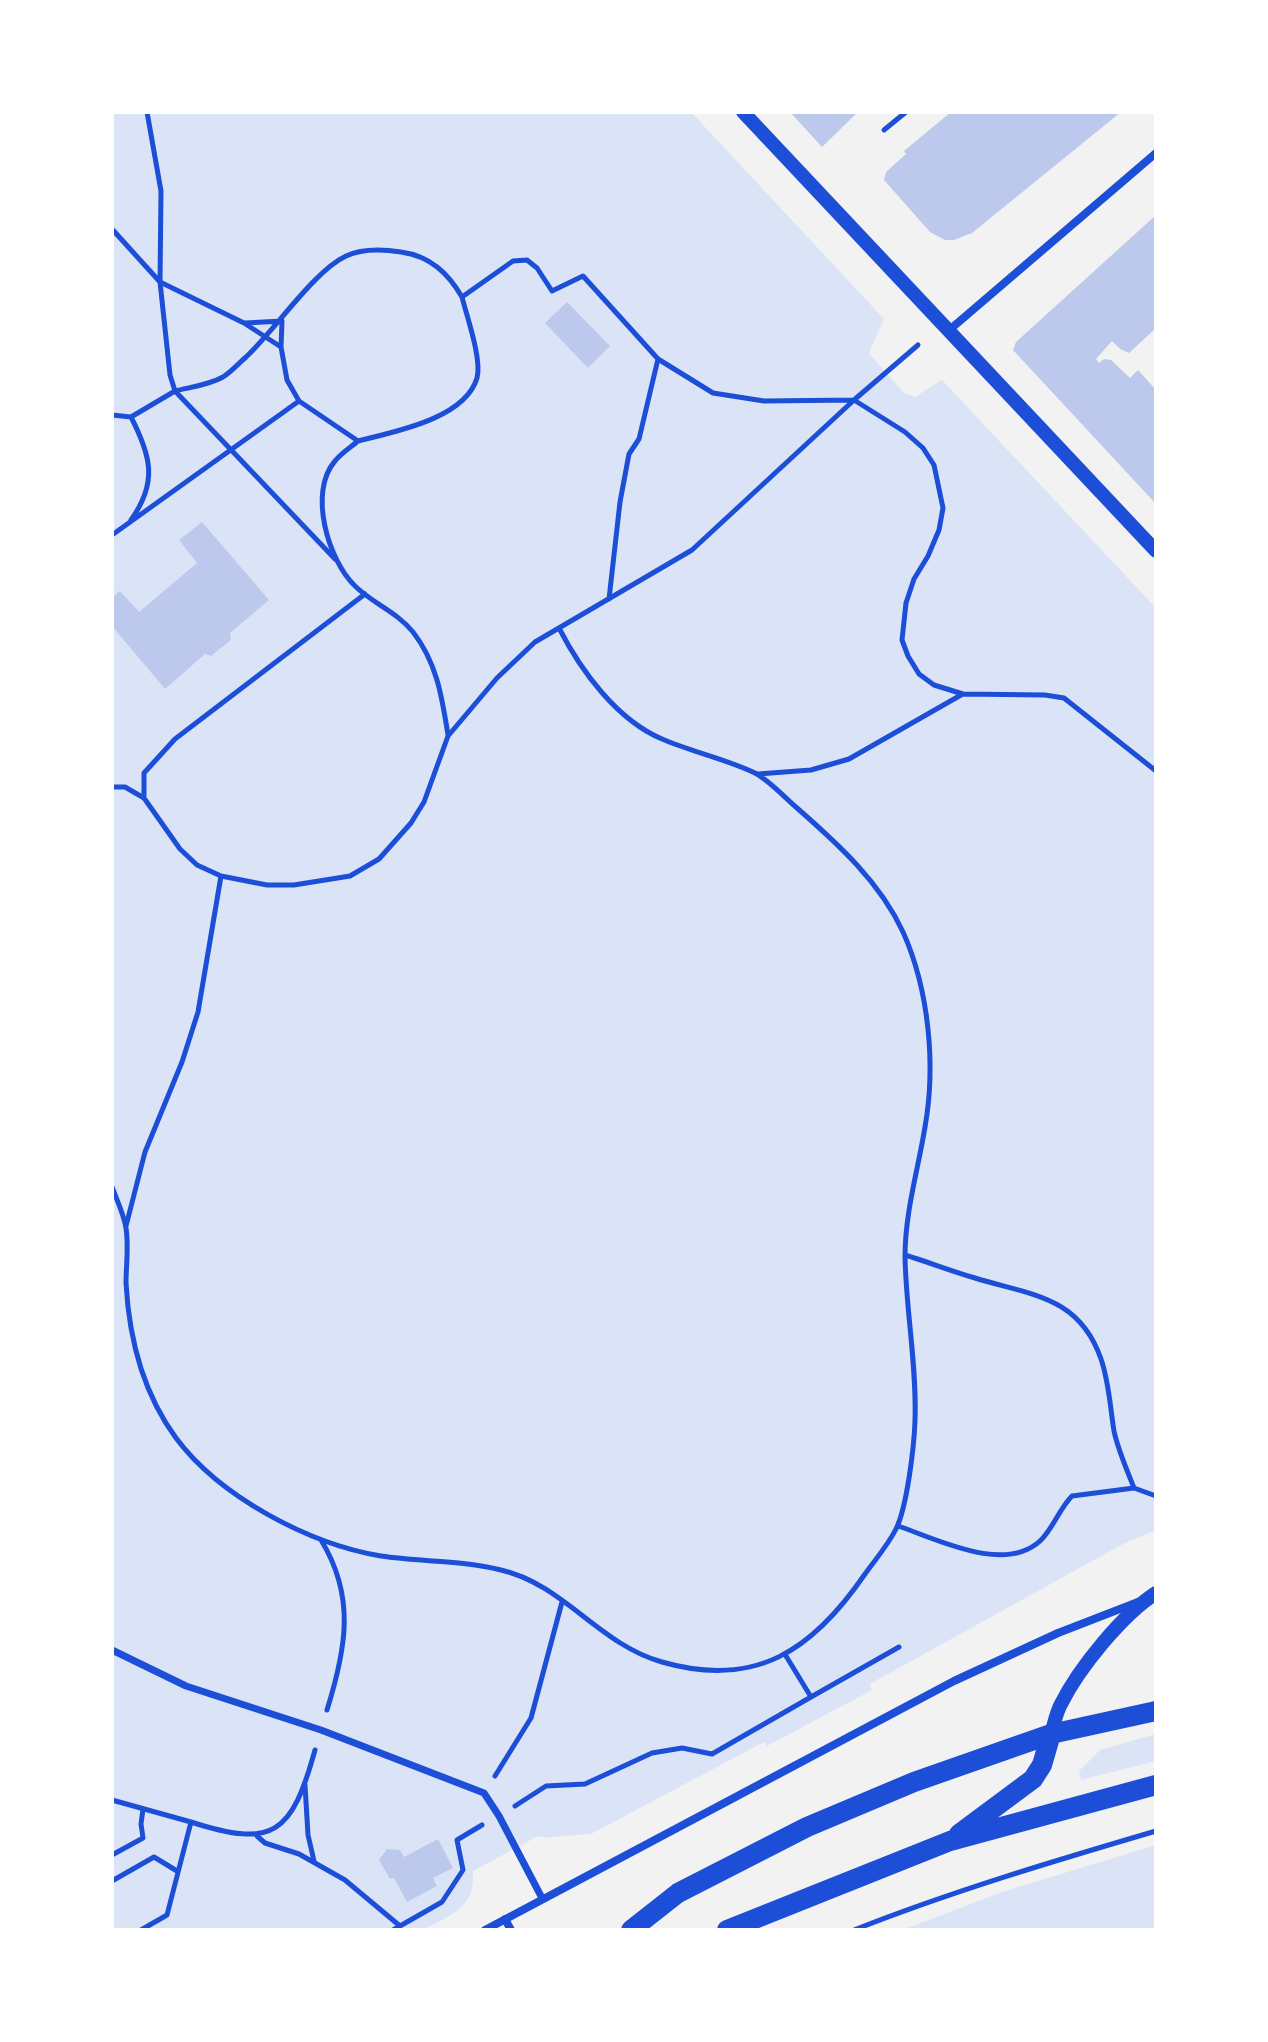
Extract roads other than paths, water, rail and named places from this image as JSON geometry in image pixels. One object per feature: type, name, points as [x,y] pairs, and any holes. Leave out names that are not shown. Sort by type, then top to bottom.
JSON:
[{"type":"main road","points":[[631,1930],[678,1893],[807,1827],[914,1782],[1051,1734],[1156,1711]]},
{"type":"main road","points":[[950,1841],[1033,1779],[1042,1765],[1051,1734]]},
{"type":"main road","points":[[727,1930],[950,1841],[1156,1785]]},
{"type":"street","points":[[743,112],[1156,551]]},
{"type":"street","points":[[947,332],[1156,153]]},
{"type":"street","points":[[1051,1734],[1061,1704],[1099,1647],[1151,1596]]},
{"type":"street","points":[[485,1930],[954,1681],[1058,1633],[1151,1596]]},
{"type":"street","points":[[112,1650],[186,1686],[321,1730],[484,1793],[542,1898]]},
{"type":"street","points":[[505,1919],[511,1930]]}]
